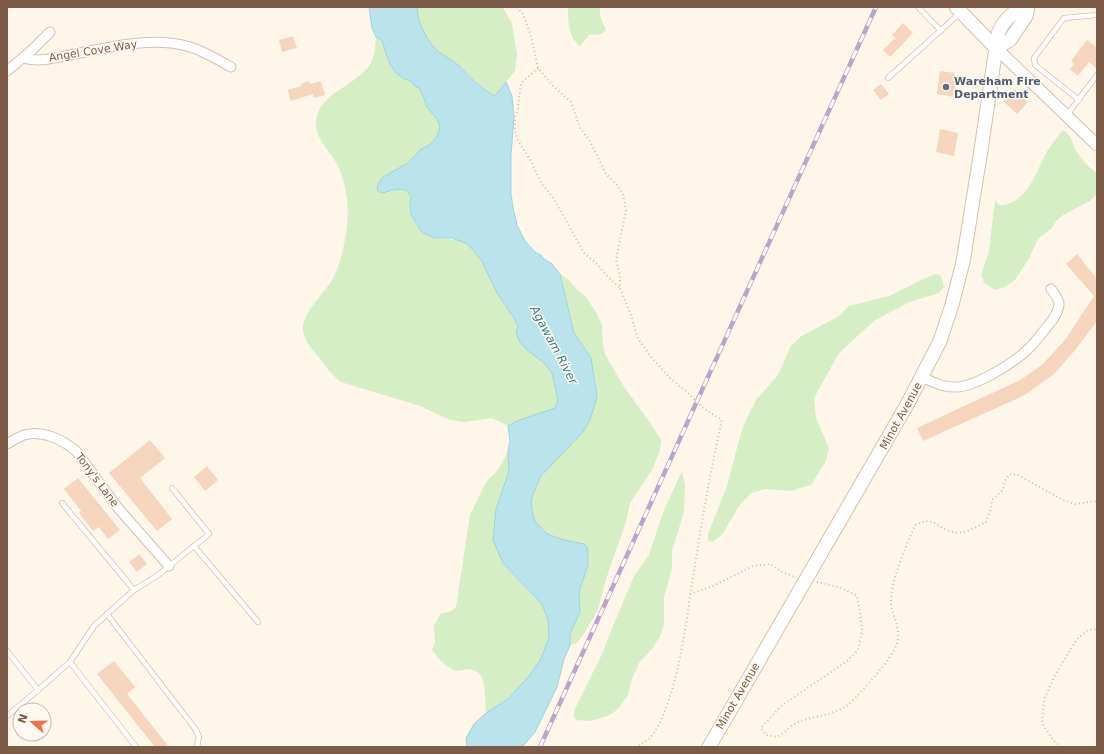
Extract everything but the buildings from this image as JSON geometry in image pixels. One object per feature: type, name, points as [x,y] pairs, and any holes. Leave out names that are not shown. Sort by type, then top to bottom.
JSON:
[{"type":"main road","name":"Minot Avenue","points":[[709,747],[922,377],[940,341],[952,306],[963,262],[1000,27],[1010,16],[1022,7]]},
{"type":"main road","points":[[959,10],[996,48],[1010,40],[1026,16],[1028,7]]},
{"type":"street","points":[[9,66],[23,58],[50,32]]},
{"type":"street","name":"Angel Cove Way","points":[[23,58],[26,60],[44,59],[117,46],[162,43],[190,47],[231,67]]},
{"type":"street","points":[[996,48],[1097,145]]},
{"type":"street","points":[[922,377],[953,388],[964,387],[982,379],[1015,360],[1030,347],[1056,314],[1060,303],[1051,289]]},
{"type":"street","name":"Tony's Lane","points":[[7,444],[20,436],[31,434],[55,438],[68,444],[76,451],[118,508],[168,566]]},
{"type":"lane","points":[[918,7],[941,30]]},
{"type":"lane","points":[[888,78],[941,30],[959,10]]},
{"type":"lane","points":[[1078,100],[1035,65],[1034,58],[1064,18],[1097,15]]},
{"type":"lane","points":[[1067,116],[1097,75]]},
{"type":"lane","points":[[7,716],[70,662],[94,626],[107,614],[134,590],[158,574],[209,534],[172,488]]},
{"type":"lane","points":[[62,503],[134,590]]},
{"type":"lane","points":[[194,546],[258,622]]},
{"type":"lane","points":[[107,614],[196,730],[198,737],[197,747]]},
{"type":"lane","points":[[7,652],[38,690]]},
{"type":"lane","points":[[70,662],[136,747]]},
{"type":"path","points":[[517,7],[523,14],[531,36],[538,68],[553,86],[572,102],[580,128],[590,141],[606,174],[623,194],[626,210],[616,260],[620,275],[620,288],[632,318],[637,337],[651,357],[671,379],[703,408],[722,420],[708,487],[678,662],[664,711],[656,729],[647,742],[635,747]]},
{"type":"path","points":[[538,68],[521,83],[518,108],[515,118],[517,139],[532,161],[541,183],[554,199],[584,253],[620,288]]},
{"type":"path","points":[[690,594],[713,586],[753,566],[770,564],[782,572],[842,588],[857,596],[862,631],[858,650],[847,661],[781,706],[761,728],[766,735],[777,738],[786,733],[795,724],[847,706],[889,657],[897,644],[898,631],[891,605],[892,591],[902,558],[915,525],[924,521],[935,523],[954,533],[965,532],[976,528],[986,522],[991,509],[992,500],[1003,490],[1005,481],[1010,474],[1018,475],[1063,500],[1075,504],[1097,501]]},
{"type":"path","points":[[1061,747],[1053,740],[1042,723],[1044,700],[1055,675],[1077,639],[1088,630],[1097,629]]},
{"type":"green space","points":[[417,7],[503,7],[512,24],[517,55],[515,71],[495,96],[480,86],[456,63],[440,53],[431,44],[421,26],[417,13]]},
{"type":"green space","points":[[568,7],[600,7],[600,16],[606,30],[602,34],[589,35],[580,46],[573,38],[571,33]]},
{"type":"green space","points":[[376,37],[382,40],[394,71],[419,88],[426,106],[437,119],[440,127],[437,136],[431,144],[420,150],[408,163],[383,177],[383,193],[398,189],[405,191],[411,199],[411,215],[416,226],[423,233],[435,238],[462,241],[467,243],[475,252],[497,293],[515,320],[517,324],[516,332],[527,350],[544,363],[552,373],[558,400],[555,408],[525,418],[508,426],[492,418],[465,422],[450,420],[420,406],[341,382],[328,369],[306,340],[303,328],[304,321],[312,306],[332,280],[338,268],[342,255],[348,220],[347,197],[341,173],[335,161],[320,139],[316,127],[316,121],[319,111],[324,103],[338,90],[363,73],[369,66],[374,56]]},
{"type":"green space","points":[[1063,130],[1070,137],[1081,158],[1097,173],[1097,194],[1090,201],[1063,215],[1056,221],[1052,228],[1038,239],[1028,260],[1015,280],[1005,287],[995,290],[984,283],[981,275],[989,251],[995,200],[999,205],[1009,204],[1024,194],[1034,178],[1046,153]]},
{"type":"green space","points":[[560,274],[570,281],[578,291],[585,296],[596,312],[602,325],[605,354],[624,387],[661,440],[659,453],[652,470],[630,503],[626,522],[606,579],[598,610],[577,643],[570,645],[570,634],[580,612],[579,592],[588,565],[587,547],[584,544],[564,540],[547,534],[535,521],[531,500],[540,477],[583,432],[590,420],[591,358],[574,333]]},
{"type":"green space","points":[[938,274],[941,276],[944,287],[939,293],[910,302],[875,320],[839,353],[814,398],[816,418],[829,448],[826,461],[811,485],[791,491],[766,489],[751,493],[739,506],[722,535],[712,542],[708,541],[708,534],[726,489],[743,426],[756,400],[778,375],[791,346],[800,337],[839,316],[849,306],[889,296],[932,275]]},
{"type":"green space","points":[[508,451],[509,471],[496,509],[503,563],[542,604],[548,620],[549,637],[541,659],[529,676],[508,699],[486,713],[485,688],[483,679],[477,672],[471,670],[467,669],[459,671],[452,669],[437,656],[432,650],[435,643],[434,626],[440,614],[451,611],[456,607],[470,515],[486,482],[498,470]]},
{"type":"green space","points":[[682,471],[685,486],[684,512],[672,551],[672,568],[664,597],[664,625],[660,636],[652,649],[639,663],[631,682],[628,695],[618,709],[610,715],[591,721],[576,720],[574,717],[574,711],[603,652],[634,576],[649,555],[664,510]]},
{"type":"water","name":"Agawam River","points":[[369,7],[417,7],[419,20],[427,38],[440,53],[456,63],[480,86],[495,96],[506,82],[512,96],[514,117],[511,154],[511,194],[517,225],[525,241],[535,252],[552,264],[560,274],[574,333],[591,358],[597,397],[590,420],[583,432],[540,477],[531,500],[535,521],[547,534],[564,540],[584,544],[587,547],[588,565],[579,592],[580,612],[570,634],[570,645],[564,659],[557,687],[535,732],[524,745],[519,747],[467,747],[466,738],[474,724],[486,713],[508,699],[529,676],[541,659],[549,637],[548,620],[542,604],[503,563],[493,540],[496,509],[509,471],[508,451],[510,441],[508,426],[525,418],[555,408],[558,400],[552,373],[544,363],[527,350],[519,341],[516,332],[518,326],[514,318],[497,293],[481,260],[468,244],[452,238],[435,238],[420,230],[411,215],[411,197],[407,191],[402,189],[383,193],[377,190],[378,184],[383,177],[408,163],[420,150],[431,144],[437,136],[440,127],[437,119],[426,106],[419,88],[409,80],[398,75],[391,66],[382,40],[376,37],[372,28]]},
{"type":"railway","points":[[540,747],[876,7]]},
{"type":"place","name":"Wareham Fire Department","points":[[946,87]]}]
